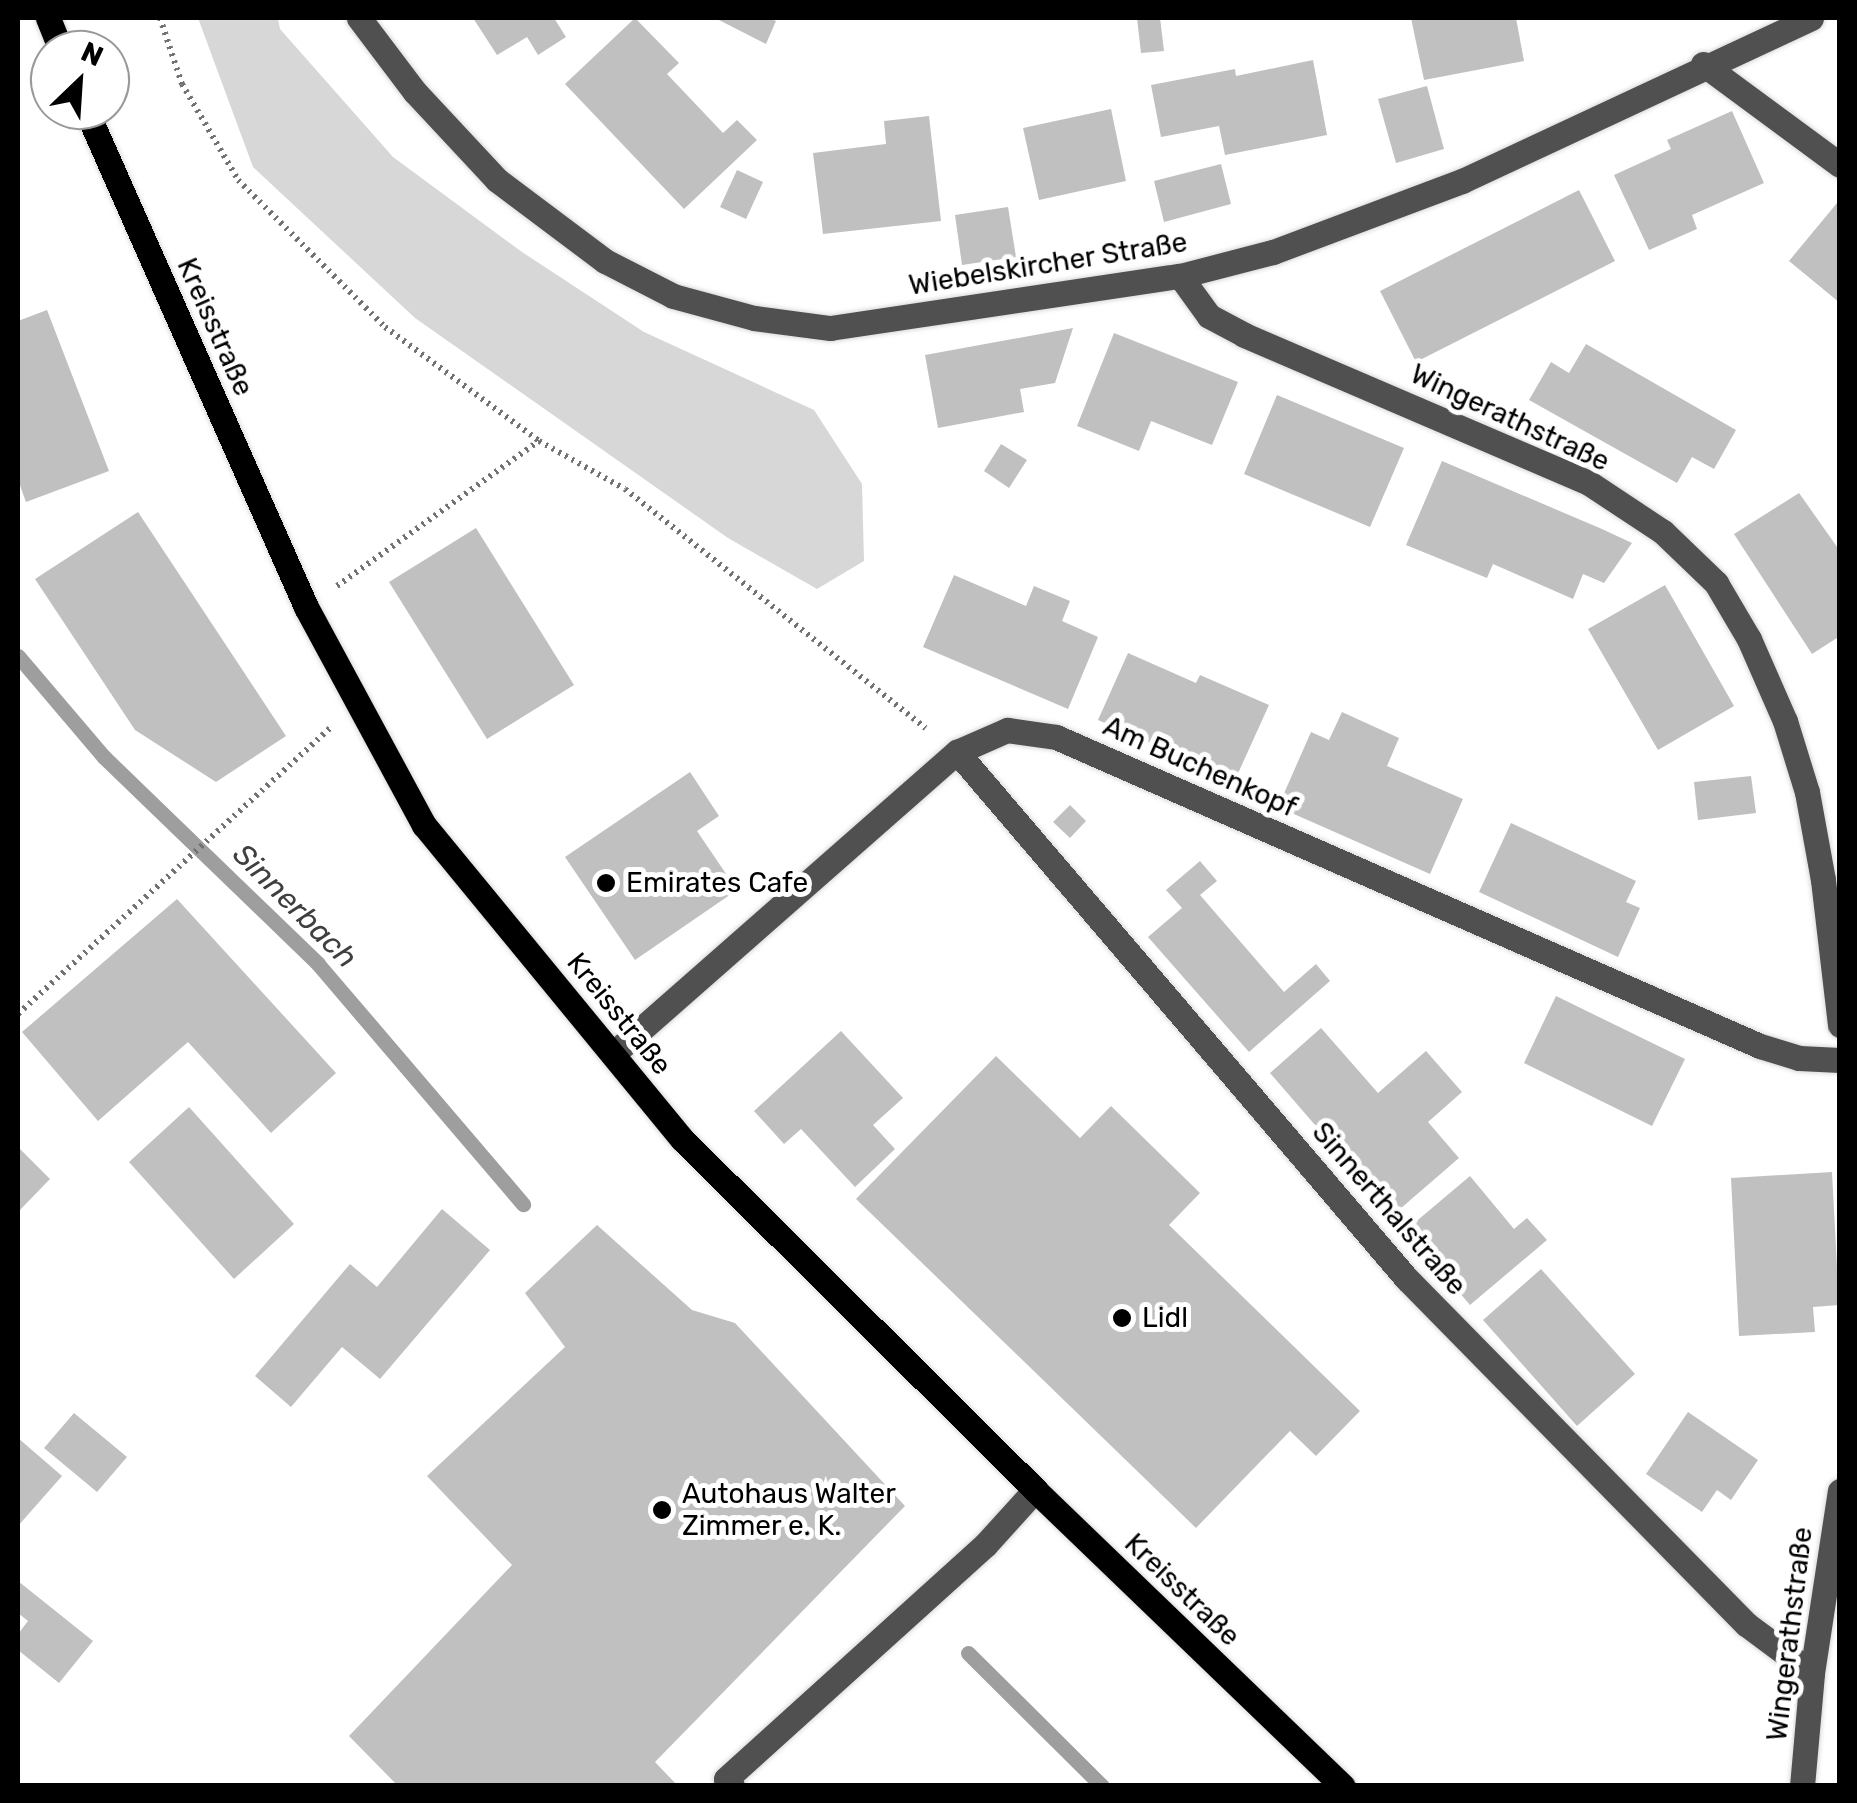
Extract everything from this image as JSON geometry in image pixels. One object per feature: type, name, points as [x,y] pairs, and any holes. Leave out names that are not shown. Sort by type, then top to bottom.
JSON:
[{"type":"main road","name":"Kreisstraße","points":[[95,130],[306,607],[424,825],[682,1139],[1035,1490],[1342,1786]]},
{"type":"street","name":"Wiebelskircher Straße","points":[[359,18],[415,92],[497,180],[605,261],[673,296],[754,318],[830,328],[1180,276],[1273,252],[1462,181],[1703,64],[1811,18]]},
{"type":"street","points":[[1703,64],[1840,165]]},
{"type":"street","name":"Wingerathstraße","points":[[1180,276],[1209,316],[1244,335],[1589,483],[1663,532],[1716,584],[1749,640],[1785,720],[1807,792],[1824,880],[1840,1026]]},
{"type":"street","name":"Am Buchenkopf","points":[[613,1054],[956,752],[1007,730],[1056,736],[1760,1046],[1800,1058],[1840,1060]]},
{"type":"street","name":"Sinnerthalstraße","points":[[956,752],[1407,1280],[1746,1624],[1812,1673]]},
{"type":"street","points":[[732,1786],[726,1779],[986,1544],[1035,1490]]},
{"type":"street","name":"Wingerathstraße","points":[[1802,1786],[1812,1673],[1840,1491]]},
{"type":"path","points":[[160,18],[182,84],[238,180],[385,327],[539,442],[625,489],[956,752]]},
{"type":"path","points":[[306,607],[539,442]]},
{"type":"path","points":[[18,1014],[356,703]]},
{"type":"shaded area","points":[[198,18],[278,18],[280,29],[393,157],[522,252],[644,332],[814,410],[862,484],[864,561],[817,589],[728,538],[415,318],[253,167]]},
{"type":"building","points":[[473,18],[554,18],[566,37],[538,55],[527,37],[497,55]]},
{"type":"building","points":[[635,18],[679,63],[667,74],[723,133],[737,120],[757,140],[684,209],[565,84]]},
{"type":"building","points":[[715,18],[768,18],[776,21],[766,44]]},
{"type":"building","points":[[1137,18],[1160,18],[1164,51],[1141,53]]},
{"type":"building","points":[[1411,18],[1516,18],[1524,61],[1424,80]]},
{"type":"building","points":[[1313,60],[1327,135],[1225,155],[1219,126],[1161,137],[1151,85],[1235,69],[1236,76]]},
{"type":"building","points":[[1427,86],[1444,149],[1396,163],[1378,99]]},
{"type":"building","points":[[1111,109],[1126,181],[1039,200],[1023,128]]},
{"type":"building","points":[[1732,111],[1764,183],[1692,215],[1697,229],[1649,250],[1614,175],[1671,149],[1667,140]]},
{"type":"building","points":[[929,116],[941,221],[823,234],[813,153],[886,144],[884,121]]},
{"type":"building","points":[[1221,164],[1231,204],[1164,222],[1154,181]]},
{"type":"building","points":[[737,170],[763,182],[746,219],[720,207]]},
{"type":"building","points":[[1579,190],[1615,261],[1416,362],[1380,291]]},
{"type":"building","points":[[1837,203],[1840,205],[1840,303],[1789,261]]},
{"type":"building","points":[[1008,207],[1016,257],[962,265],[955,215]]},
{"type":"building","points":[[47,310],[109,471],[26,502],[18,480],[18,321]]},
{"type":"building","points":[[1073,328],[1055,383],[1020,389],[1024,412],[938,428],[925,355]]},
{"type":"building","points":[[1114,333],[1238,382],[1212,445],[1151,421],[1139,451],[1077,426]]},
{"type":"building","points":[[1586,344],[1736,430],[1714,469],[1692,457],[1677,483],[1529,400],[1551,362],[1569,373]]},
{"type":"building","points":[[1277,395],[1404,448],[1370,527],[1244,474]]},
{"type":"building","points":[[1001,444],[1027,460],[1009,488],[984,471]]},
{"type":"building","points":[[1442,461],[1632,543],[1604,583],[1583,574],[1573,599],[1493,564],[1487,578],[1406,545]]},
{"type":"building","points":[[1799,493],[1840,551],[1840,636],[1812,654],[1734,534]]},
{"type":"building","points":[[138,512],[286,736],[216,782],[135,730],[35,579]]},
{"type":"building","points":[[476,528],[574,685],[487,739],[389,582]]},
{"type":"building","points":[[954,575],[1026,606],[1034,586],[1070,601],[1062,621],[1098,637],[1068,709],[923,647]]},
{"type":"building","points":[[1665,585],[1734,706],[1658,750],[1588,629]]},
{"type":"building","points":[[1128,653],[1196,683],[1200,675],[1269,705],[1235,780],[1098,720]]},
{"type":"building","points":[[1342,712],[1399,738],[1387,766],[1463,799],[1430,874],[1278,807],[1311,732],[1329,740]]},
{"type":"building","points":[[690,772],[719,816],[697,831],[737,890],[635,960],[565,857]]},
{"type":"building","points":[[1751,776],[1756,813],[1698,820],[1694,782]]},
{"type":"building","points":[[1070,805],[1086,821],[1070,838],[1053,822]]},
{"type":"building","points":[[1511,823],[1636,881],[1626,902],[1640,908],[1618,957],[1479,892]]},
{"type":"building","points":[[1200,861],[1217,881],[1200,895],[1284,992],[1316,964],[1330,981],[1249,1052],[1148,937],[1182,908],[1166,890]]},
{"type":"building","points":[[177,899],[336,1073],[271,1133],[188,1042],[98,1121],[22,1032]]},
{"type":"building","points":[[1556,996],[1685,1059],[1652,1126],[1524,1063]]},
{"type":"building","points":[[1321,1028],[1378,1093],[1426,1051],[1462,1092],[1428,1122],[1459,1158],[1393,1215],[1270,1073]]},
{"type":"building","points":[[841,1031],[903,1098],[873,1125],[895,1149],[855,1187],[801,1129],[784,1144],[754,1111]]},
{"type":"building","name":"Lidl","points":[[996,1056],[1080,1138],[1111,1106],[1200,1193],[1169,1225],[1360,1411],[1316,1456],[1290,1431],[1196,1528],[856,1199]]},
{"type":"building","points":[[189,1107],[294,1224],[234,1279],[129,1162]]},
{"type":"building","points":[[18,1147],[50,1179],[18,1212]]},
{"type":"building","points":[[1832,1172],[1839,1305],[1813,1307],[1815,1332],[1739,1336],[1731,1178]]},
{"type":"building","points":[[1470,1176],[1514,1229],[1527,1218],[1547,1240],[1470,1305],[1406,1230]]},
{"type":"building","points":[[442,1209],[490,1250],[380,1379],[342,1347],[291,1407],[255,1376],[350,1264],[377,1287]]},
{"type":"building","points":[[597,1225],[692,1310],[735,1323],[905,1506],[655,1762],[678,1786],[398,1786],[349,1736],[512,1565],[427,1476],[565,1347],[525,1293]]},
{"type":"building","points":[[1541,1269],[1635,1374],[1577,1426],[1483,1320]]},
{"type":"building","points":[[1688,1412],[1758,1460],[1731,1500],[1717,1490],[1702,1512],[1646,1474]]},
{"type":"building","points":[[74,1413],[127,1457],[97,1492],[44,1448]]},
{"type":"building","points":[[18,1438],[62,1476],[18,1526]]},
{"type":"building","points":[[18,1581],[93,1641],[59,1683],[18,1650],[18,1634],[28,1621],[18,1613]]},
{"type":"waterway","name":"Sinnerbach","points":[[18,656],[104,757],[318,964],[523,1204]]},
{"type":"waterway","name":"Sinnerbach","points":[[968,1653],[1102,1786]]},
{"type":"place","name":"Emirates Cafe","points":[[606,883]]},
{"type":"place","name":"Lidl","points":[[1122,1318]]},
{"type":"place","name":"Autohaus Walter Zimmer e. K.","points":[[662,1510]]}]
